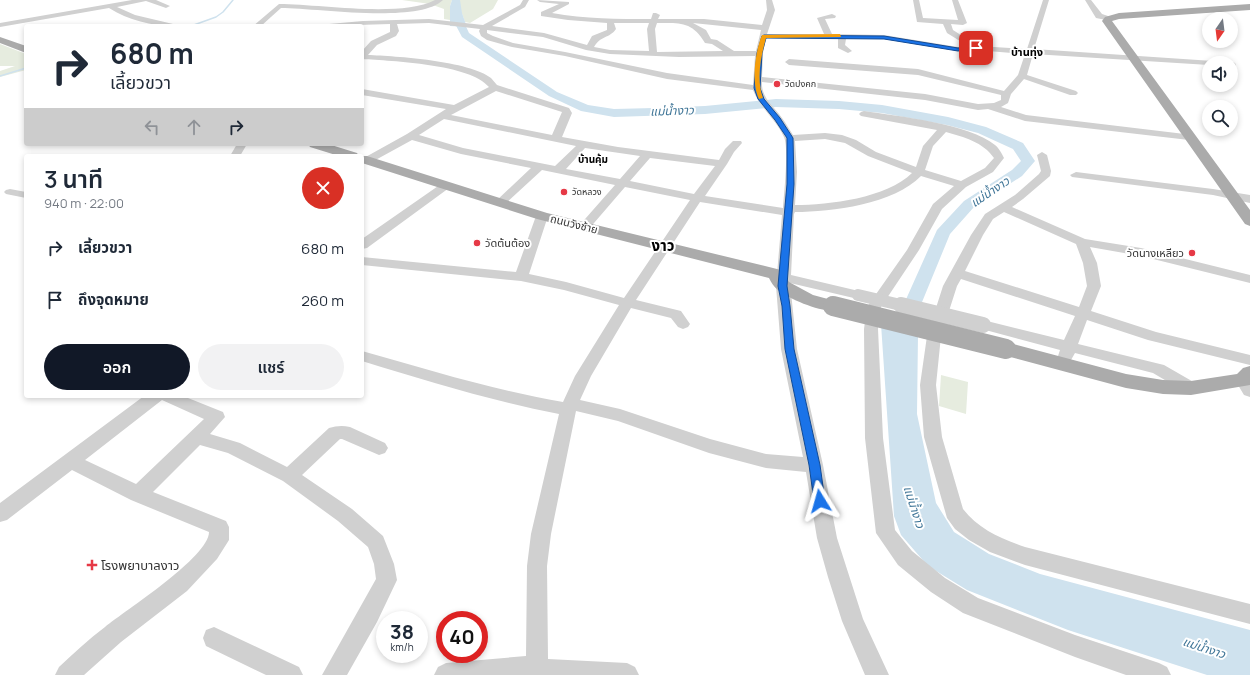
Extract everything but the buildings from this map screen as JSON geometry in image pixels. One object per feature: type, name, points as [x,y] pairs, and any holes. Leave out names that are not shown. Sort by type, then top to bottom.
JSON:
[{"type":"main road","points":[[1249,7],[1119,16],[1108,18],[1107,21],[1250,221]]},
{"type":"main road","points":[[0,40],[24,49]]},
{"type":"main road","name":"ถนนวังซ้าย","points":[[322,146],[345,154]]},
{"type":"main road","name":"ถนนวังซ้าย","points":[[364,160],[542,216],[775,274],[783,282],[807,299],[1006,349],[1066,356],[1126,381],[1163,387],[1191,388],[1248,381]]},
{"type":"street","points":[[0,25],[144,0]]},
{"type":"street","points":[[149,0],[166,6]]},
{"type":"street","points":[[259,24],[278,6],[375,10],[418,9],[432,6],[440,0]]},
{"type":"street","points":[[540,0],[567,3],[542,13],[568,18],[610,21],[655,18],[684,19],[765,28]]},
{"type":"street","points":[[769,0],[771,10],[759,53],[758,84],[761,99],[778,119],[790,138],[791,172],[783,282],[789,349],[814,465],[827,538],[853,621],[877,675]]},
{"type":"street","points":[[916,0],[920,20],[963,23],[955,0]]},
{"type":"street","points":[[991,107],[1005,101],[1006,94],[1022,76],[1046,0]]},
{"type":"street","points":[[1088,0],[1099,16],[1108,18]]},
{"type":"street","points":[[111,6],[123,13],[163,24]]},
{"type":"street","points":[[526,6],[486,27],[483,31],[484,34],[499,42],[679,78],[857,89],[925,97],[978,107],[991,107],[1025,118],[1190,137]]},
{"type":"street","points":[[266,7],[276,8]]},
{"type":"street","points":[[363,23],[375,10]]},
{"type":"street","points":[[829,36],[821,18],[832,16]]},
{"type":"street","points":[[653,54],[651,29],[655,18]]},
{"type":"street","points":[[684,19],[691,27],[703,32],[708,41],[716,43],[729,43]]},
{"type":"street","points":[[353,24],[418,21],[443,22],[544,35],[610,52],[671,55],[759,53]]},
{"type":"street","points":[[590,48],[595,38],[610,32],[612,29],[610,21]]},
{"type":"street","points":[[946,22],[950,31],[974,47]]},
{"type":"street","points":[[364,55],[374,43],[395,31],[393,23]]},
{"type":"street","points":[[764,36],[896,38],[958,49],[974,47]]},
{"type":"street","points":[[842,36],[841,46],[848,51]]},
{"type":"street","points":[[939,40],[952,44],[974,47],[1202,62]]},
{"type":"street","points":[[716,43],[731,54]]},
{"type":"street","points":[[647,72],[671,55]]},
{"type":"street","points":[[364,57],[398,59],[448,66],[477,75],[493,85],[494,88]]},
{"type":"street","points":[[789,62],[829,62],[918,72],[1006,94]]},
{"type":"street","points":[[1022,76],[1073,93]]},
{"type":"street","points":[[364,157],[411,136],[455,108],[494,88],[499,88],[566,110],[567,113],[556,138]]},
{"type":"street","points":[[364,92],[455,108]]},
{"type":"street","points":[[864,114],[956,130],[995,148],[999,158],[995,164],[962,185],[937,208],[913,250],[874,307],[871,329],[874,438],[886,533],[904,558],[938,585],[971,606],[1075,646],[1159,675]]},
{"type":"street","points":[[442,116],[489,123],[583,144],[722,164]]},
{"type":"street","points":[[411,136],[461,151],[697,198],[789,211],[860,201],[897,189],[909,182],[918,172],[928,145],[940,134],[943,128]]},
{"type":"street","points":[[790,138],[818,136],[846,140],[866,151],[918,172],[962,185]]},
{"type":"street","points":[[537,672],[538,566],[541,534],[569,407],[583,376],[627,303],[697,198],[722,164],[729,151],[737,143]]},
{"type":"street","points":[[558,170],[583,144]]},
{"type":"street","points":[[584,227],[648,154]]},
{"type":"street","points":[[1042,154],[1046,171],[1044,176],[1019,197],[989,218],[977,235],[950,286],[934,336],[928,385],[933,437],[954,512],[962,523],[976,534],[997,546],[1025,556],[1250,614]]},
{"type":"street","points":[[500,203],[540,166]]},
{"type":"street","points":[[1076,175],[1250,199]]},
{"type":"street","points":[[367,236],[444,186]]},
{"type":"street","points":[[10,192],[24,195]]},
{"type":"street","points":[[1003,207],[1082,242],[1141,252],[1250,279]]},
{"type":"street","points":[[521,277],[542,216]]},
{"type":"street","points":[[783,282],[858,295],[983,325],[1066,356],[1073,335],[1094,286],[1090,263],[1082,242]]},
{"type":"street","points":[[364,261],[521,277],[573,287],[627,303],[676,314],[683,324]]},
{"type":"street","points":[[957,273],[1059,304],[1083,314],[1153,336],[1250,360]]},
{"type":"street","points":[[364,357],[477,390],[517,400],[620,415],[709,446],[766,461],[814,465]]},
{"type":"street","points":[[0,514],[153,398]]},
{"type":"street","points":[[138,494],[216,417],[172,398]]},
{"type":"street","points":[[289,476],[335,433],[344,432],[378,448]]},
{"type":"street","points":[[197,437],[234,448],[289,476],[345,515],[376,542],[384,564],[387,580],[369,615],[334,675]]},
{"type":"street","points":[[67,675],[113,634],[180,584],[210,553],[219,540],[218,527],[138,494],[71,461]]},
{"type":"street","points":[[214,638],[291,675]]},
{"type":"street","points":[[446,675],[523,667],[537,672],[551,671],[627,675]]},
{"type":"shaded area","points":[[402,0],[452,0],[450,6],[450,20],[444,19],[444,9],[430,4]]},
{"type":"shaded area","points":[[459,0],[498,0],[493,9],[470,23],[465,22],[459,5]]},
{"type":"shaded area","points":[[0,44],[24,53],[24,71],[0,77],[0,71],[15,66],[0,66]]},
{"type":"shaded area","points":[[941,375],[968,382],[966,414],[939,406]]},
{"type":"water","points":[[452,0],[459,0],[459,5],[467,27],[450,26],[450,6]]},
{"type":"water","points":[[881,324],[918,334],[917,414],[936,503],[954,532],[989,554],[1040,574],[1250,630],[1250,675],[1207,675],[1068,630],[967,590],[928,566],[901,535],[894,516]]},
{"type":"waterway","points":[[197,24],[216,17],[223,12],[233,0]]},
{"type":"waterway","name":"แม่น้ำงาว","points":[[456,0],[458,20],[465,35],[553,94],[585,108],[614,113],[705,110],[776,103],[839,105],[882,109],[948,121],[982,130],[1018,146],[1028,161],[1017,173],[969,204],[943,233],[904,324]]},
{"type":"waterway","points":[[0,76],[24,69]]},
{"type":"slow traffic","points":[[761,98],[757,88],[759,53],[764,36],[840,36]]},
{"type":"place","name":"วัดปงคก","points":[[777,84]]},
{"type":"place","name":"วัดหลวง","points":[[564,192]]},
{"type":"place","name":"วัดต้นต้อง","points":[[477,243]]},
{"type":"place","name":"วัดนางเหลียว","points":[[1192,253]]},
{"type":"place","name":"โรงพยาบาลงาว","points":[[92,565]]},
{"type":"district","name":"บ้านทุ่ง","points":[[1027,52]]},
{"type":"district","name":"บ้านคุ้ม","points":[[593,159]]},
{"type":"district","name":"งาว","points":[[663,246]]},
{"type":"route","points":[[820,501],[814,465],[789,349],[786,306],[782,286],[791,172],[790,138],[778,119],[761,99],[757,88],[759,53],[764,36],[884,37],[958,49],[976,48]]}]
